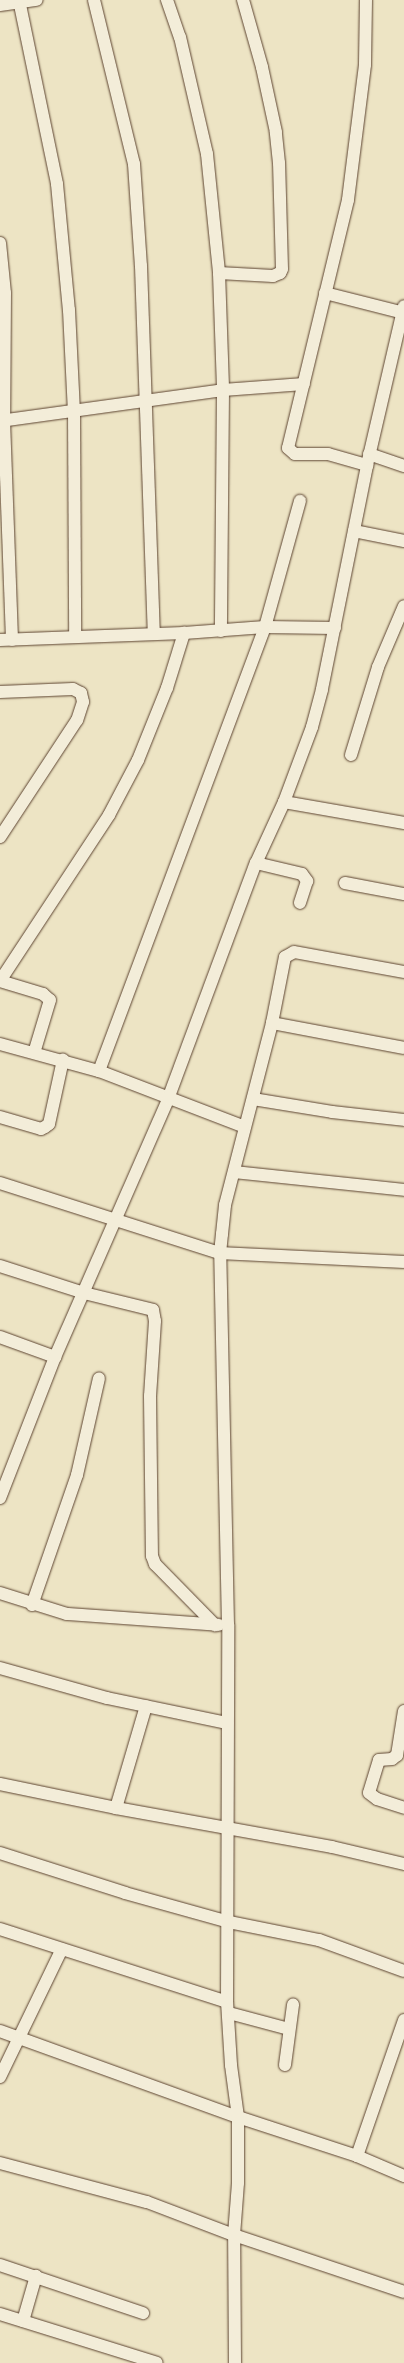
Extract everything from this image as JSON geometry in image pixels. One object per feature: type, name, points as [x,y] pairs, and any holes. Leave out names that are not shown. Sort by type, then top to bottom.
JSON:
[{"type":"street","points":[[0,6],[19,1],[37,0]]},
{"type":"street","points":[[94,0],[134,164],[146,401],[154,633]]},
{"type":"street","points":[[168,0],[180,37],[206,154],[219,273],[223,390],[221,631]]},
{"type":"street","points":[[219,273],[273,276],[280,273],[282,269],[279,162],[276,132],[262,67],[243,0]]},
{"type":"street","points":[[366,0],[365,65],[348,200],[289,442],[290,451],[295,454],[328,454],[404,466]]},
{"type":"street","points":[[19,1],[57,184],[69,310],[74,411],[75,636]]},
{"type":"street","points":[[0,243],[5,293],[2,421],[6,640],[184,633],[265,627],[335,628]]},
{"type":"street","points":[[0,1498],[5,1468],[84,1293],[168,1099],[256,863],[284,802],[312,727],[335,628],[368,459],[403,310],[325,292]]},
{"type":"street","points":[[2,421],[223,390],[304,384]]},
{"type":"street","points":[[99,1071],[265,627],[300,501]]},
{"type":"street","points":[[354,531],[404,541]]},
{"type":"street","points":[[351,755],[378,668],[404,606]]},
{"type":"street","points":[[34,1053],[50,1000],[43,994],[0,981],[109,815],[138,760],[167,688],[184,633]]},
{"type":"street","points":[[0,692],[73,689],[80,693],[83,702],[77,720],[0,837]]},
{"type":"street","points":[[284,802],[404,823]]},
{"type":"street","points":[[256,863],[304,877],[307,881],[300,903]]},
{"type":"street","points":[[345,883],[404,894]]},
{"type":"street","points":[[235,2363],[234,2235],[238,2184],[238,2117],[231,2065],[228,2008],[228,1626],[220,1253],[225,1205],[272,1023],[283,961],[291,953],[404,972]]},
{"type":"street","points":[[272,1023],[404,1048]]},
{"type":"street","points":[[0,1044],[99,1071],[245,1127]]},
{"type":"street","points":[[0,1117],[41,1129],[45,1127],[48,1124],[62,1060]]},
{"type":"street","points":[[253,1099],[332,1112],[404,1120]]},
{"type":"street","points":[[234,1172],[404,1190]]},
{"type":"street","points":[[0,1183],[220,1253],[404,1262]]},
{"type":"street","points":[[0,1266],[84,1293],[150,1308],[155,1314],[150,1396],[152,1556],[155,1564],[214,1625]]},
{"type":"street","points":[[0,1337],[55,1357]]},
{"type":"street","points":[[32,1605],[77,1475],[99,1378]]},
{"type":"street","points":[[0,1593],[32,1605],[66,1614],[228,1626]]},
{"type":"street","points":[[0,1668],[107,1698],[227,1723]]},
{"type":"street","points":[[116,1808],[146,1706]]},
{"type":"street","points":[[404,1711],[397,1755],[392,1759],[379,1760],[369,1793],[377,1799],[404,1808]]},
{"type":"street","points":[[0,1784],[116,1808],[332,1847],[404,1864]]},
{"type":"street","points":[[0,1853],[125,1893],[229,1922],[319,1940],[404,1971]]},
{"type":"street","points":[[0,1929],[289,2029]]},
{"type":"street","points":[[0,2077],[62,1949]]},
{"type":"street","points":[[285,2066],[293,2005]]},
{"type":"street","points":[[357,2156],[404,2020]]},
{"type":"street","points":[[0,2031],[238,2117],[357,2156],[404,2176]]},
{"type":"street","points":[[0,2163],[147,2202],[234,2235],[404,2292]]},
{"type":"street","points":[[0,2265],[143,2313]]},
{"type":"street","points":[[23,2321],[36,2276]]},
{"type":"street","points":[[0,2314],[157,2363]]}]
